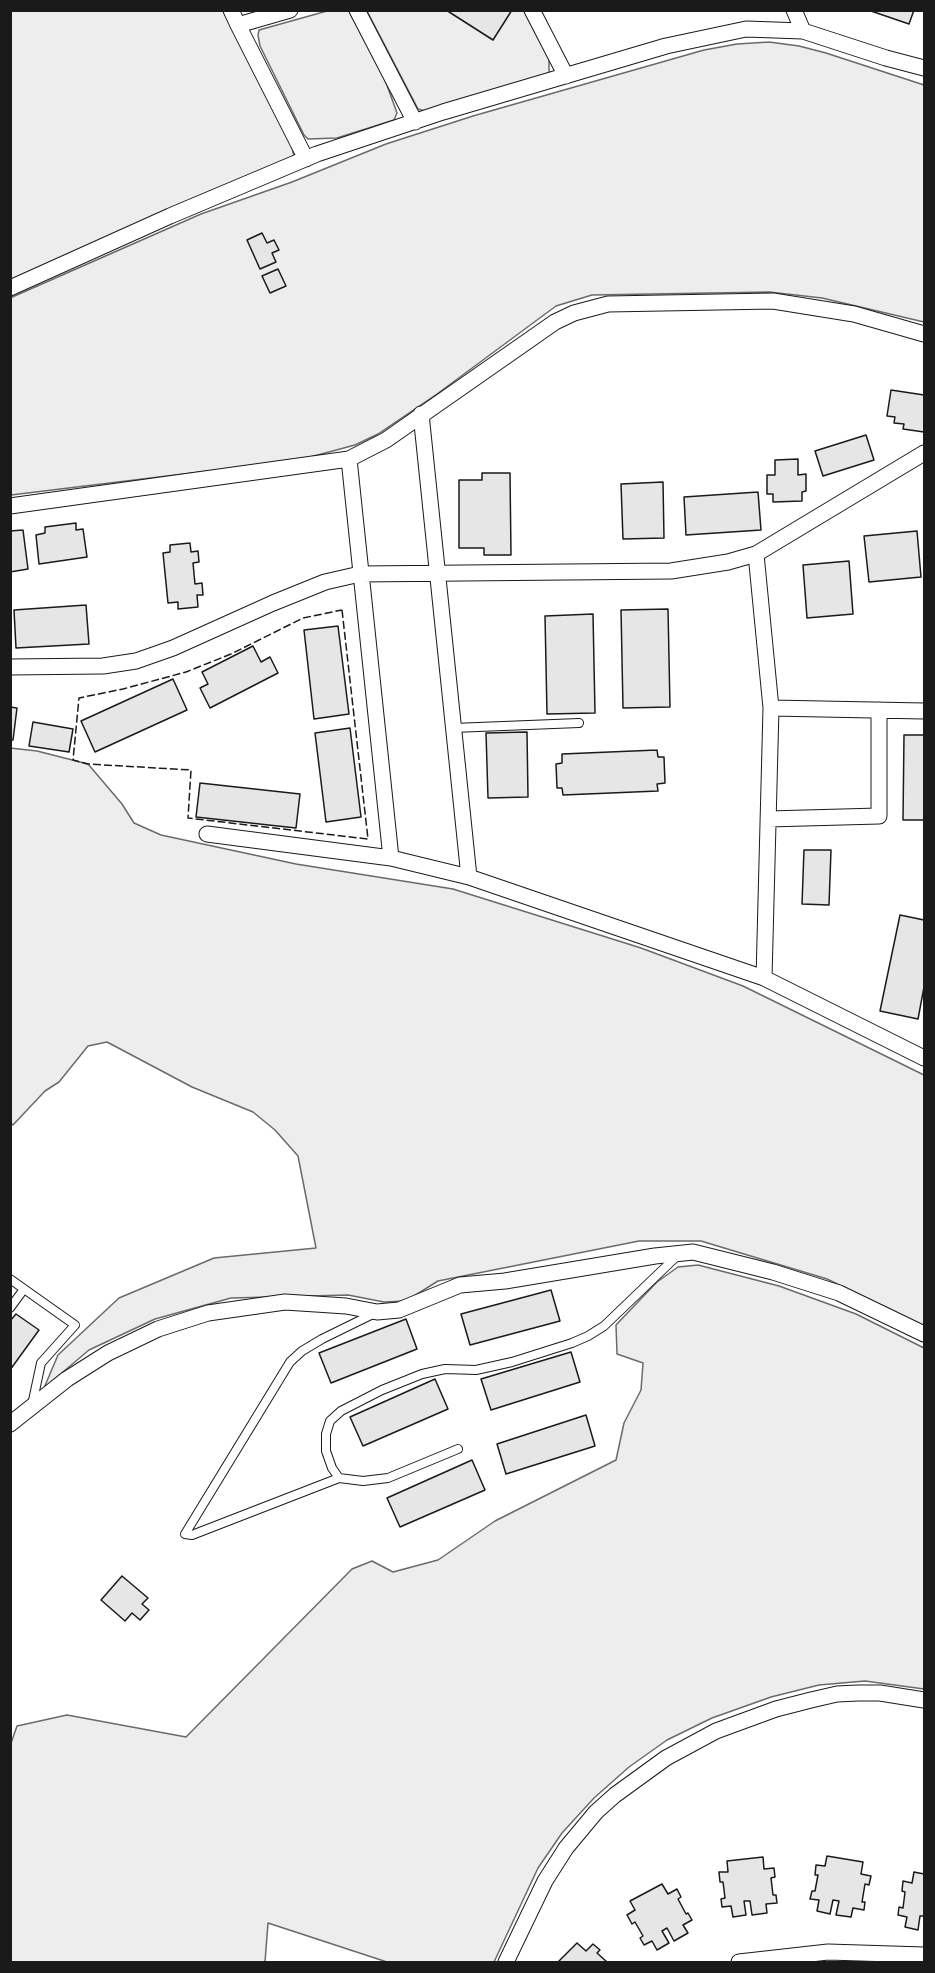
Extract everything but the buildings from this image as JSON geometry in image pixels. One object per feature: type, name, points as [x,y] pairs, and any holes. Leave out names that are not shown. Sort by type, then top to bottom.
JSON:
[{"type":"street","points":[[231,10],[306,159]]},
{"type":"street","points":[[238,26],[290,10]]},
{"type":"street","points":[[357,10],[415,122]]},
{"type":"street","points":[[532,10],[566,76]]},
{"type":"street","points":[[794,10],[803,31]]},
{"type":"street","points":[[10,288],[306,159],[415,122],[666,46],[746,29],[803,31],[924,68]]},
{"type":"street","points":[[10,506],[349,459],[386,440],[555,322],[574,313],[608,304],[773,301],[854,314],[924,334]]},
{"type":"street","points":[[421,414],[469,877]]},
{"type":"street","points":[[10,667],[103,666],[136,661],[173,648],[325,582],[360,574],[671,571],[728,562],[756,554],[924,453]]},
{"type":"street","points":[[349,459],[391,858]]},
{"type":"street","points":[[756,554],[771,708],[764,978]]},
{"type":"street","points":[[771,708],[924,711]]},
{"type":"street","points":[[768,819],[879,816],[879,710]]},
{"type":"street","points":[[207,834],[391,858],[469,877],[764,978],[924,1058]]},
{"type":"street","points":[[10,1424],[68,1379],[108,1353],[158,1329],[208,1313],[285,1302],[346,1306],[377,1312],[399,1310],[460,1285],[506,1281],[552,1272],[693,1252],[773,1272],[839,1293],[924,1334]]},
{"type":"street","points":[[506,1962],[545,1881],[566,1848],[596,1812],[615,1795],[666,1758],[716,1731],[776,1709],[811,1700],[858,1693],[880,1693],[924,1700]]},
{"type":"street","points":[[739,1962],[828,1952],[924,1955]]},
{"type":"lane","points":[[453,728],[579,723]]},
{"type":"lane","points":[[339,1478],[332,1468],[326,1451],[326,1434],[330,1421],[340,1411],[382,1390],[422,1374],[445,1369],[476,1370],[572,1344],[604,1326],[679,1254]]},
{"type":"lane","points":[[10,1279],[75,1325],[42,1364],[31,1407]]},
{"type":"lane","points":[[10,1308],[24,1289]]},
{"type":"lane","points":[[377,1312],[322,1339],[302,1351],[290,1362],[184,1534],[192,1535],[339,1478],[363,1481],[388,1478],[459,1449]]},
{"type":"shaded area","points":[[11,11],[223,11],[291,143],[294,156],[11,280]]},
{"type":"shaded area","points":[[327,11],[349,11],[384,77],[397,113],[394,120],[337,138],[308,139],[260,46],[258,35],[259,30]]},
{"type":"shaded area","points":[[367,11],[524,11],[549,59],[549,75],[425,111],[418,109]]},
{"type":"shaded area","points":[[769,42],[826,53],[924,85],[924,322],[822,298],[769,292],[592,295],[556,306],[437,394],[378,434],[355,445],[299,460],[11,495],[10,298],[201,214],[292,182],[386,144],[473,116],[704,50],[737,44]]},
{"type":"shaded area","points":[[10,748],[37,751],[88,764],[122,804],[134,823],[161,835],[296,864],[453,889],[641,948],[743,986],[924,1075],[924,1326],[827,1279],[701,1241],[639,1241],[438,1281],[406,1301],[384,1302],[348,1295],[231,1298],[155,1319],[89,1350],[44,1388],[58,1355],[119,1298],[214,1258],[316,1248],[298,1156],[275,1130],[253,1112],[192,1087],[107,1042],[88,1046],[59,1082],[45,1091],[13,1125],[11,1123]]},
{"type":"shaded area","points":[[698,1265],[779,1286],[856,1314],[924,1348],[924,1689],[865,1681],[819,1685],[771,1697],[712,1718],[667,1740],[629,1767],[594,1798],[562,1833],[538,1868],[494,1962],[387,1962],[268,1923],[265,1962],[11,1962],[10,1746],[17,1726],[67,1715],[186,1737],[352,1569],[372,1561],[393,1572],[438,1560],[495,1521],[616,1460],[624,1423],[641,1390],[643,1363],[617,1354],[616,1325],[657,1282],[678,1267]]},
{"type":"fence","points":[[342,610],[368,839],[188,818],[191,770],[88,764],[73,760],[79,698],[186,672],[231,654],[303,618],[342,610]]}]
